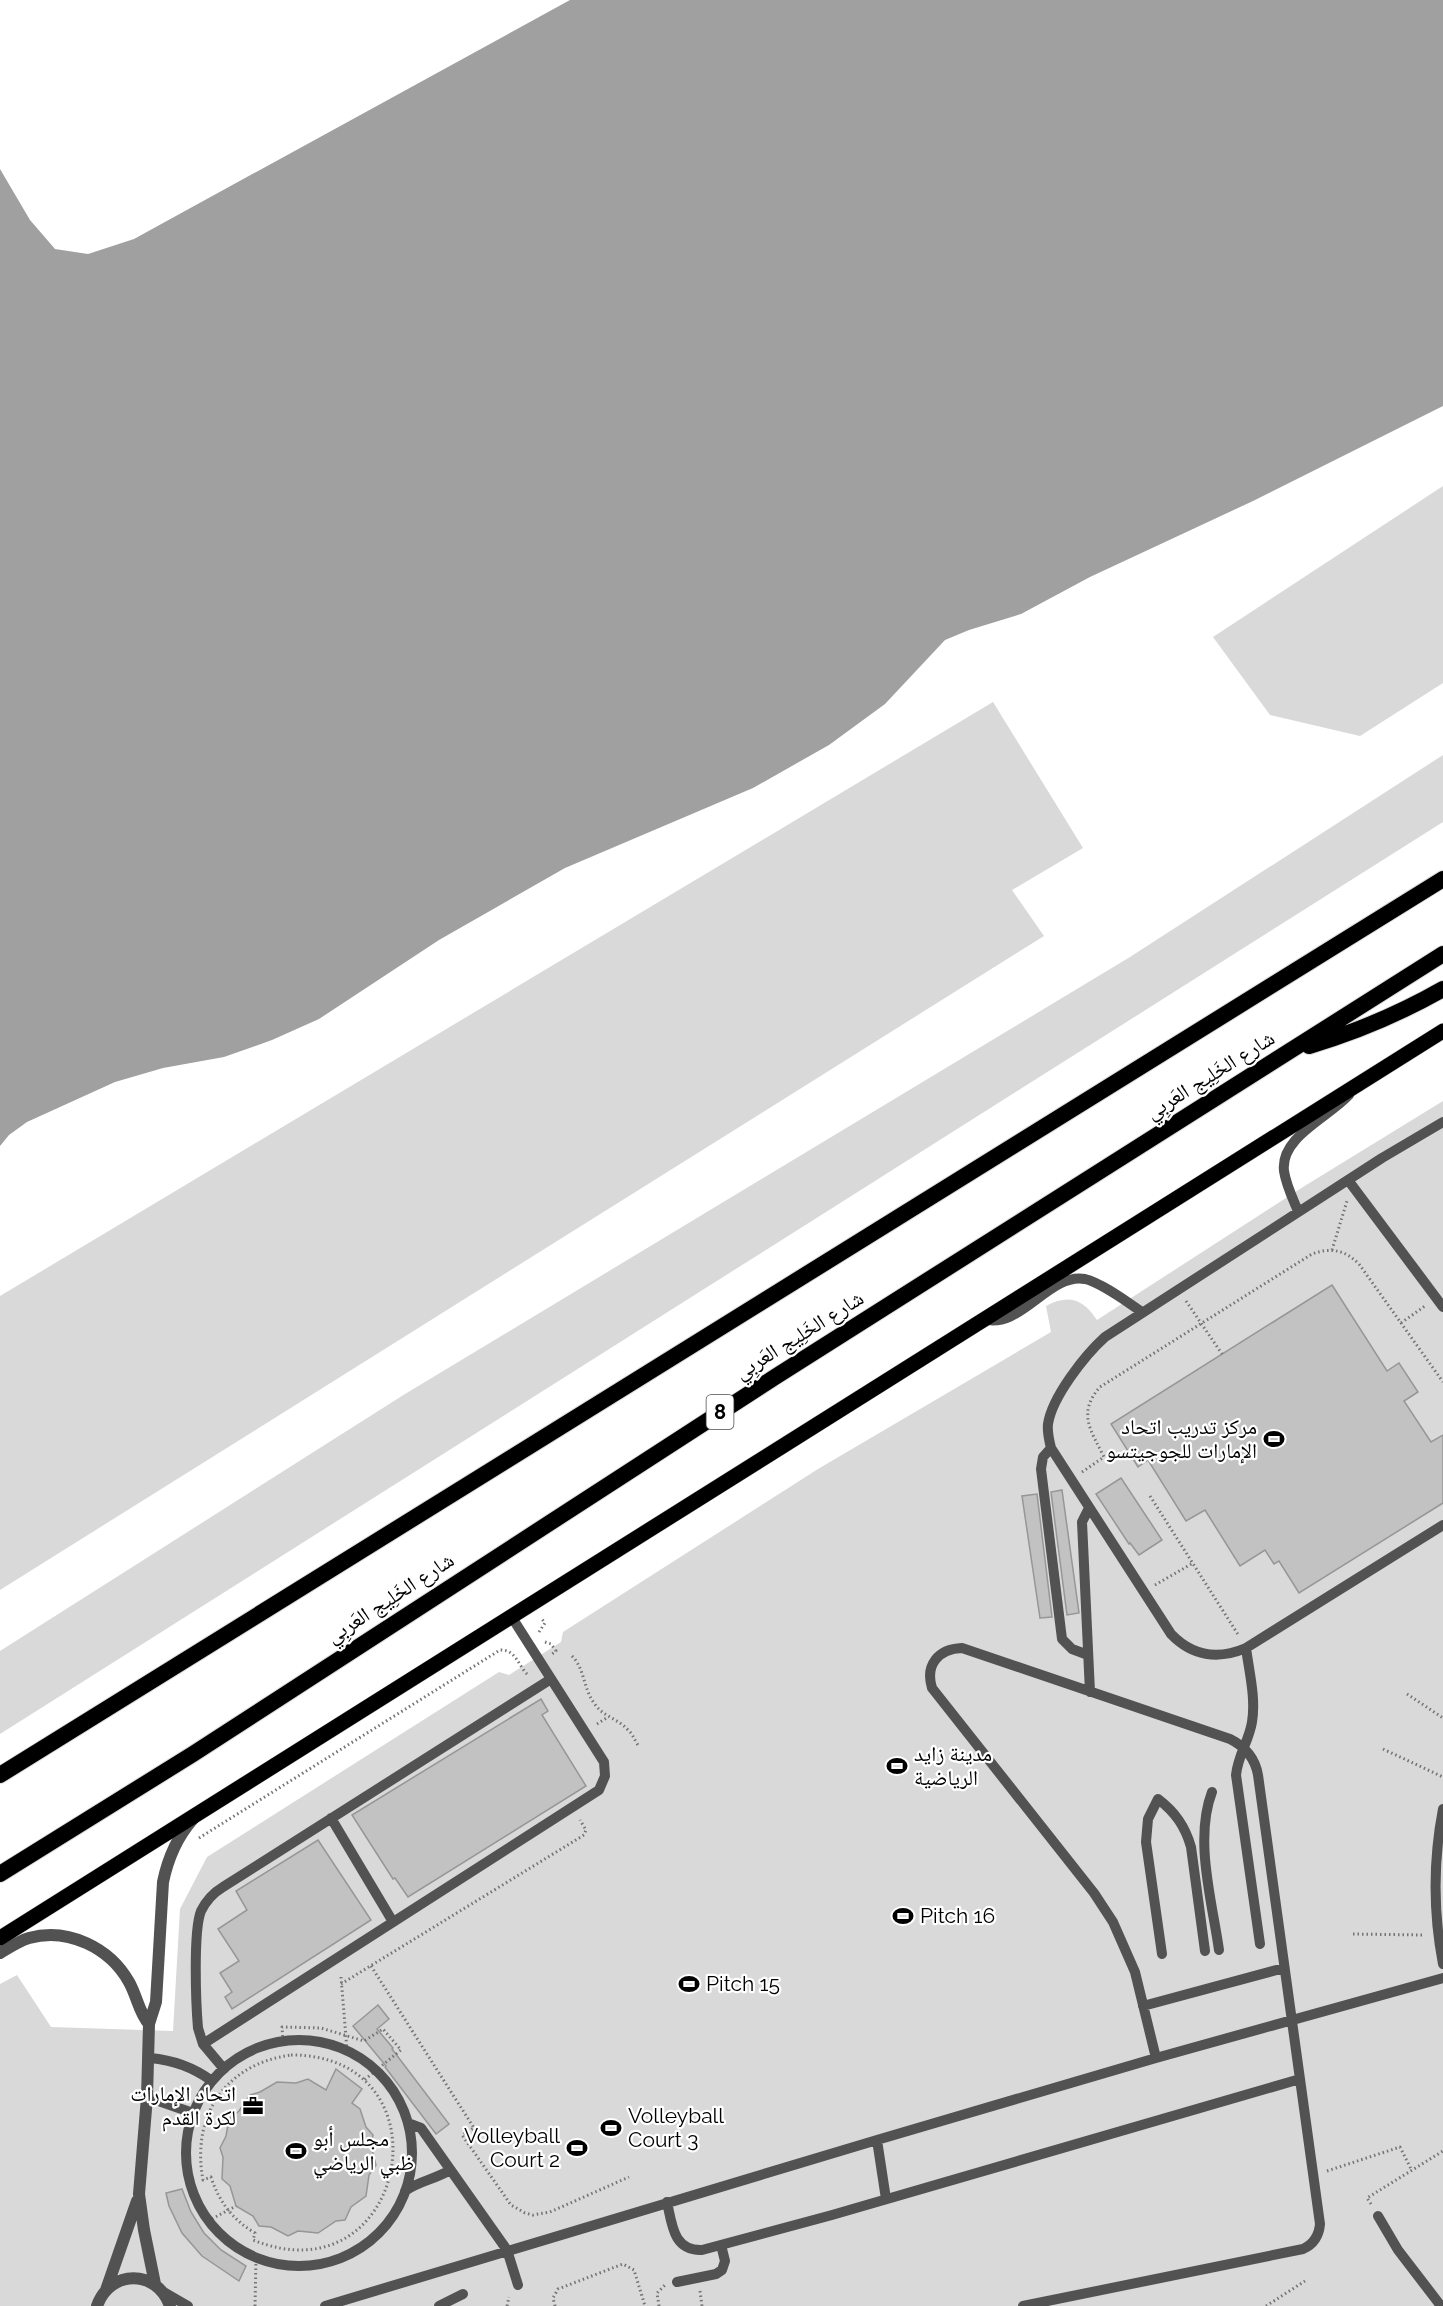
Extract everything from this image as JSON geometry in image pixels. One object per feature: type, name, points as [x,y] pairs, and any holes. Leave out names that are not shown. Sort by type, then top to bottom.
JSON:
[{"type":"highway","name":"شارع الخَلِيج العَربِي","points":[[0,1775],[1443,879]]},
{"type":"highway","name":"شارع الخَلِيج العَربِي","points":[[0,1874],[192,1754],[765,1383],[1443,954]]},
{"type":"highway","points":[[1288,1052],[1342,1036],[1392,1015],[1443,989]]},
{"type":"main road","points":[[0,1938],[983,1319],[1440,1035]]},
{"type":"street","points":[[170,2306],[158,2287],[144,2230],[139,2194],[150,2058],[149,2025],[156,2002],[164,1882],[172,1852],[179,1838],[198,1814]]},
{"type":"street","points":[[0,1953],[18,1942],[46,1935],[60,1935],[87,1943],[111,1959],[121,1969],[129,1980],[141,2012],[149,2025]]},
{"type":"street","points":[[98,2300],[139,2194]]},
{"type":"street","points":[[98,2300],[112,2284],[129,2278],[147,2280],[158,2287]]},
{"type":"lane","points":[[1298,1211],[1284,1171],[1289,1147],[1300,1134],[1332,1112],[1358,1084]]},
{"type":"lane","points":[[1443,1122],[1298,1211],[1105,1337],[1092,1349],[1075,1371],[1052,1412],[1048,1424],[1051,1448],[1171,1634],[1189,1649],[1212,1655],[1224,1655],[1246,1648],[1443,1525]]},
{"type":"lane","points":[[1348,1180],[1440,1302]]},
{"type":"lane","points":[[983,1319],[996,1321],[1008,1318],[1059,1285],[1078,1279],[1091,1281],[1142,1312]]},
{"type":"lane","points":[[1051,1448],[1043,1457],[1041,1469],[1062,1639],[1072,1648],[1088,1655]]},
{"type":"lane","points":[[1089,1508],[1082,1522],[1090,1692]]},
{"type":"lane","points":[[203,2044],[599,1790],[605,1776],[600,1756],[511,1616]]},
{"type":"lane","points":[[1023,2306],[1303,2249],[1314,2242],[1320,2231],[1314,2175],[1256,1767],[1243,1747],[1230,1739],[962,1648],[952,1648],[942,1652],[930,1668],[929,1678],[932,1688],[1094,1893],[1113,1922],[1135,1972],[1156,2058]]},
{"type":"lane","points":[[1246,1648],[1253,1710],[1251,1729],[1243,1747],[1236,1775],[1260,1944]]},
{"type":"lane","points":[[224,2069],[203,2044],[197,2023],[197,1931],[205,1905],[222,1887],[551,1679]]},
{"type":"lane","points":[[1212,1792],[1205,1817],[1204,1843],[1219,1950]]},
{"type":"lane","points":[[1162,1954],[1146,1842],[1148,1819],[1158,1799],[1175,1815],[1188,1835],[1205,1951]]},
{"type":"lane","points":[[1443,1809],[1436,1864],[1435,1899],[1443,1964]]},
{"type":"lane","points":[[331,1818],[393,1922]]},
{"type":"lane","points":[[1143,2006],[1284,1968]]},
{"type":"lane","points":[[325,2306],[346,2303],[507,2250],[1156,2058],[1443,1978]]},
{"type":"lane","points":[[283,2041],[315,2041],[347,2050],[377,2070],[396,2095],[408,2123],[412,2164],[405,2191],[394,2213],[379,2233],[359,2248],[337,2259],[321,2264],[288,2266],[256,2258],[230,2243],[208,2221],[196,2200],[188,2177],[186,2145],[193,2113],[212,2081],[224,2069],[251,2051],[283,2041]]},
{"type":"lane","points":[[150,2058],[177,2062],[202,2073],[212,2081]]},
{"type":"lane","points":[[667,2202],[674,2234],[682,2245],[695,2250],[721,2245],[1300,2079]]},
{"type":"lane","points":[[147,2097],[193,2113]]},
{"type":"lane","points":[[408,2123],[421,2127],[507,2250],[518,2285]]},
{"type":"lane","points":[[877,2140],[886,2199]]},
{"type":"lane","points":[[405,2191],[417,2183],[450,2170]]},
{"type":"lane","points":[[1378,2216],[1398,2250],[1441,2306]]},
{"type":"lane","points":[[677,2282],[716,2274],[722,2270],[725,2261],[721,2245]]},
{"type":"lane","points":[[158,2287],[188,2306]]},
{"type":"lane","points":[[439,2306],[463,2294]]},
{"type":"path","points":[[1332,1250],[1347,1201],[1358,1193]]},
{"type":"path","points":[[1070,1479],[1104,1457],[1087,1418],[1092,1396],[1100,1387],[1312,1254],[1332,1250],[1352,1256],[1443,1382]]},
{"type":"path","points":[[1178,1289],[1222,1354]]},
{"type":"path","points":[[1401,1323],[1440,1302]]},
{"type":"path","points":[[1150,1496],[1246,1648]]},
{"type":"path","points":[[1143,1592],[1193,1563]]},
{"type":"path","points":[[172,1852],[190,1844],[500,1650],[513,1654],[528,1675],[544,1667]]},
{"type":"path","points":[[572,1656],[580,1666],[588,1692],[596,1706],[608,1717],[626,1727],[638,1745]]},
{"type":"path","points":[[1407,1694],[1443,1718]]},
{"type":"path","points":[[1383,1749],[1443,1777]]},
{"type":"path","points":[[341,1984],[586,1834],[573,1808]]},
{"type":"path","points":[[1353,1934],[1438,1935]]},
{"type":"path","points":[[371,1966],[474,2128],[462,2135],[511,2205],[533,2215],[550,2212],[629,2177]]},
{"type":"path","points":[[341,1977],[347,2050]]},
{"type":"path","points":[[283,2041],[282,2027],[308,2026],[364,2041],[383,2029],[401,2050],[363,2081]]},
{"type":"path","points":[[291,2055],[307,2055],[337,2064],[363,2081],[374,2093],[390,2122],[394,2154],[393,2171],[385,2194],[372,2215],[360,2226],[332,2243],[300,2250],[284,2249],[252,2240],[255,2233],[228,2211],[220,2200],[211,2177],[203,2180],[200,2149],[202,2133],[213,2103],[233,2079],[268,2060],[291,2055]]},
{"type":"path","points":[[1314,2175],[1400,2147],[1412,2171]]},
{"type":"path","points":[[1378,2216],[1367,2198],[1443,2151]]},
{"type":"path","points":[[208,2221],[236,2206]]},
{"type":"path","points":[[255,2306],[256,2258]]},
{"type":"path","points":[[555,2306],[553,2298],[558,2289],[623,2264],[634,2270],[645,2306]]},
{"type":"path","points":[[659,2306],[657,2296],[659,2289],[664,2285],[677,2282]]},
{"type":"path","points":[[1266,2306],[1305,2282]]},
{"type":"shaded area","points":[[570,0],[1443,0],[1443,406],[1253,501],[1090,577],[1021,614],[945,640],[885,704],[829,745],[753,788],[565,868],[439,940],[319,1019],[272,1040],[224,1057],[163,1068],[115,1082],[27,1122],[9,1135],[0,1146],[0,169],[30,220],[55,249],[88,254],[134,239]]},
{"type":"shaded area","points":[[1443,486],[1443,683],[1360,736],[1270,715],[1213,637]]},
{"type":"shaded area","points":[[993,702],[1083,848],[1012,890],[1044,936],[0,1590],[0,1296]]},
{"type":"shaded area","points":[[1443,755],[1443,822],[0,1734],[0,1651],[405,1394],[1130,957]]},
{"type":"shaded area","name":"مدينة زايد الرياضية","points":[[1443,1101],[1443,2306],[0,2306],[0,1984],[17,1975],[51,2027],[173,2031],[180,1909],[207,1857],[499,1672],[509,1675],[561,1642],[563,1632],[818,1469],[1051,1332],[1046,1306],[1062,1300],[1075,1301],[1086,1307],[1097,1320],[1303,1187]]},
{"type":"building","name":"مركز تدريب اتحاد الإمارات للجوجيتسو","points":[[1332,1285],[1387,1371],[1399,1363],[1418,1392],[1404,1401],[1431,1442],[1443,1435],[1443,1503],[1299,1593],[1279,1561],[1274,1564],[1265,1550],[1240,1566],[1205,1510],[1186,1521],[1148,1460],[1138,1467],[1111,1424]]},
{"type":"building","points":[[1121,1478],[1162,1540],[1139,1555],[1129,1544],[1096,1494]]},
{"type":"building","points":[[1062,1490],[1079,1613],[1067,1615],[1051,1492]]},
{"type":"building","points":[[1037,1494],[1052,1617],[1040,1618],[1022,1496]]},
{"type":"building","points":[[541,1699],[548,1711],[542,1715],[586,1786],[408,1897],[395,1878],[393,1879],[352,1815]]},
{"type":"building","points":[[318,1840],[371,1920],[232,2009],[225,1997],[232,1992],[220,1973],[239,1961],[218,1929],[247,1910],[236,1891]]},
{"type":"building","points":[[378,2005],[389,2019],[377,2029],[449,2124],[436,2134],[353,2026]]},
{"type":"building","name":"مجلس أبو ظبي الرياضي","points":[[336,2069],[362,2089],[352,2103],[360,2109],[366,2127],[373,2135],[371,2146],[376,2165],[369,2175],[366,2196],[351,2207],[345,2220],[336,2221],[318,2233],[298,2231],[288,2236],[271,2227],[259,2226],[253,2216],[236,2206],[230,2186],[222,2179],[223,2157],[220,2148],[226,2136],[229,2119],[239,2111],[250,2095],[277,2082],[296,2083],[308,2079],[326,2090]]},
{"type":"building","points":[[182,2189],[191,2212],[204,2233],[221,2250],[246,2266],[239,2281],[202,2256],[182,2233],[169,2206],[166,2193]]},
{"type":"place","name":"مركز تدريب اتحاد الإمارات للجوجيتسو","points":[[1274,1439]]},
{"type":"place","name":"مدينة زايد الرياضية","points":[[897,1766]]},
{"type":"place","name":"Pitch 16","points":[[903,1916]]},
{"type":"place","name":"Pitch 15","points":[[689,1984]]},
{"type":"place","name":"اتحاد الإمارات لكرة القدم","points":[[253,2106]]},
{"type":"place","name":"Volleyball Court 3","points":[[611,2128]]},
{"type":"place","name":"Volleyball Court 2","points":[[577,2148]]},
{"type":"place","name":"مجلس أبو ظبي الرياضي","points":[[296,2151]]}]
